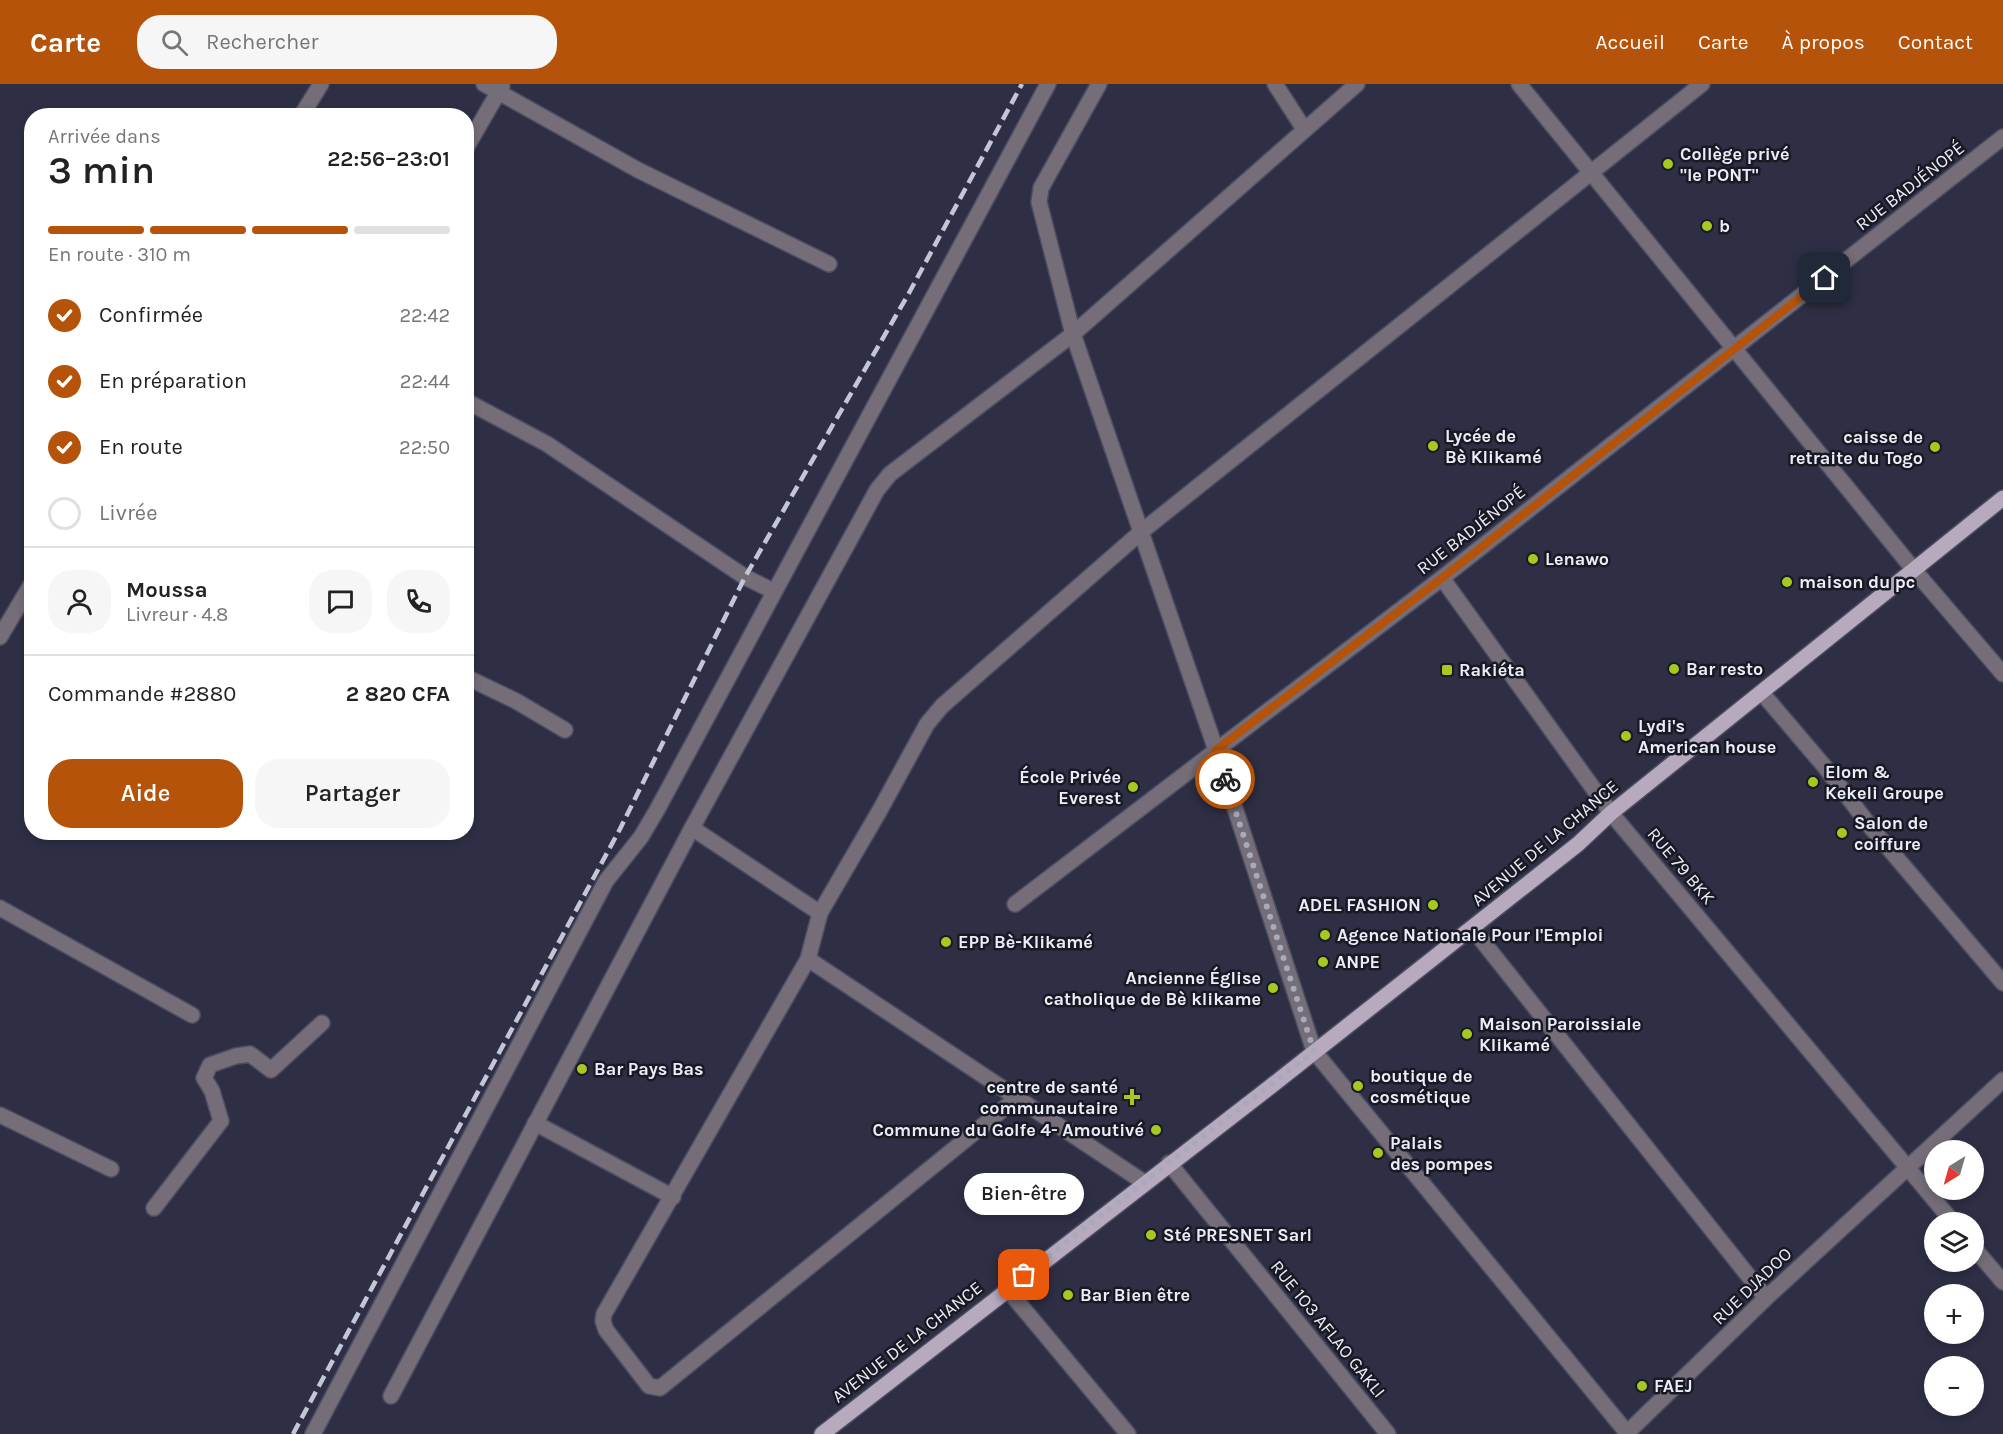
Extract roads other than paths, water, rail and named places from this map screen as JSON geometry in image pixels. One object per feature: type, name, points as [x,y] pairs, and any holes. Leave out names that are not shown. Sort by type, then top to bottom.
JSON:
[{"type":"main road","name":"AVENUE DE LA CHANCE","points":[[822,1434],[1578,844],[1611,813],[2003,498]]},
{"type":"street","points":[[306,108],[321,84]]},
{"type":"street","points":[[484,84],[500,88],[638,170],[829,264]]},
{"type":"street","points":[[313,1434],[606,881],[640,837],[657,810],[1048,84]]},
{"type":"street","points":[[1099,84],[1041,188],[1039,202],[1073,333],[1216,750],[1314,1051],[1627,1434]]},
{"type":"street","points":[[1275,84],[1305,129]]},
{"type":"street","points":[[391,1396],[692,828],[883,482],[1073,333],[1357,84]]},
{"type":"street","points":[[1519,84],[1914,570],[2003,674]]},
{"type":"street","points":[[1018,1097],[660,1388],[653,1389],[648,1386],[606,1330],[603,1322],[604,1314],[808,959],[820,913],[934,715],[1141,532],[1702,84]]},
{"type":"street","points":[[474,134],[500,88]]},
{"type":"street","name":"RUE BADJÉNOPÉ","points":[[1015,904],[1442,578],[2003,136]]},
{"type":"street","points":[[474,405],[547,444],[745,577],[773,591]]},
{"type":"street","name":"RUE 79 BKK","points":[[1442,578],[1611,813],[1944,1212]]},
{"type":"street","points":[[0,637],[24,596]]},
{"type":"street","points":[[474,680],[516,701],[565,730]]},
{"type":"street","points":[[1762,693],[1825,767],[1873,830],[2003,983]]},
{"type":"street","points":[[692,828],[820,913]]},
{"type":"street","points":[[0,908],[192,1015]]},
{"type":"street","points":[[1472,928],[1767,1298]]},
{"type":"street","points":[[808,959],[1145,1183]]},
{"type":"street","points":[[154,1209],[221,1121],[212,1091],[204,1078],[210,1065],[250,1054],[271,1070],[322,1023]]},
{"type":"street","name":"RUE DJADOO","points":[[1627,1434],[1906,1167],[2003,1080]]},
{"type":"street","points":[[0,1115],[111,1169]]},
{"type":"street","points":[[535,1123],[673,1197]]},
{"type":"street","name":"RUE 1O3 AFLAO GAKLI","points":[[1169,1163],[1388,1434]]},
{"type":"street","points":[[1984,1260],[2003,1282]]},
{"type":"street","points":[[1007,1289],[1128,1434]]},
{"type":"railway","points":[[293,1434],[620,829],[745,577],[909,293],[1022,84]]},
{"type":"place","name":"Collège privé \"le PONT\"","points":[[1668,164]]},
{"type":"place","name":"b","points":[[1707,226]]},
{"type":"place","name":"Lycée de Bè Klikamé","points":[[1433,446]]},
{"type":"place","name":"caisse de retraite du Togo","points":[[1935,447]]},
{"type":"place","name":"Lenawo","points":[[1533,559]]},
{"type":"place","name":"maison du pc","points":[[1787,582]]},
{"type":"place","name":"Bar resto","points":[[1674,669]]},
{"type":"place","name":"Rakiéta","points":[[1447,670]]},
{"type":"place","name":"Lydi's American house","points":[[1626,736]]},
{"type":"place","name":"Elom & Kekeli Groupe","points":[[1813,782]]},
{"type":"place","name":"École Privée Everest","points":[[1133,787]]},
{"type":"place","name":"Salon de coiffure","points":[[1842,833]]},
{"type":"place","name":"ADEL FASHION","points":[[1433,905]]},
{"type":"place","name":"Agence Nationale Pour l'Emploi","points":[[1325,935]]},
{"type":"place","name":"EPP Bè-Klikamé","points":[[946,942]]},
{"type":"place","name":"ANPE","points":[[1323,962]]},
{"type":"place","name":"Ancienne Église catholique de Bè klikame","points":[[1273,988]]},
{"type":"place","name":"Maison Paroissiale Klikamé","points":[[1467,1034]]},
{"type":"place","name":"Bar Pays Bas","points":[[582,1069]]},
{"type":"place","name":"boutique de cosmétique","points":[[1358,1086]]},
{"type":"place","name":"centre de santé communautaire","points":[[1132,1097]]},
{"type":"place","name":"Commune du Golfe 4- Amoutivé","points":[[1156,1130]]},
{"type":"place","name":"Palais des pompes","points":[[1378,1153]]},
{"type":"place","name":"Sté PRESNET Sarl","points":[[1151,1235]]},
{"type":"place","name":"Bien-être","points":[[1024,1275]]},
{"type":"place","name":"Bar Bien être","points":[[1068,1295]]},
{"type":"place","name":"FAEJ","points":[[1642,1386]]}]
